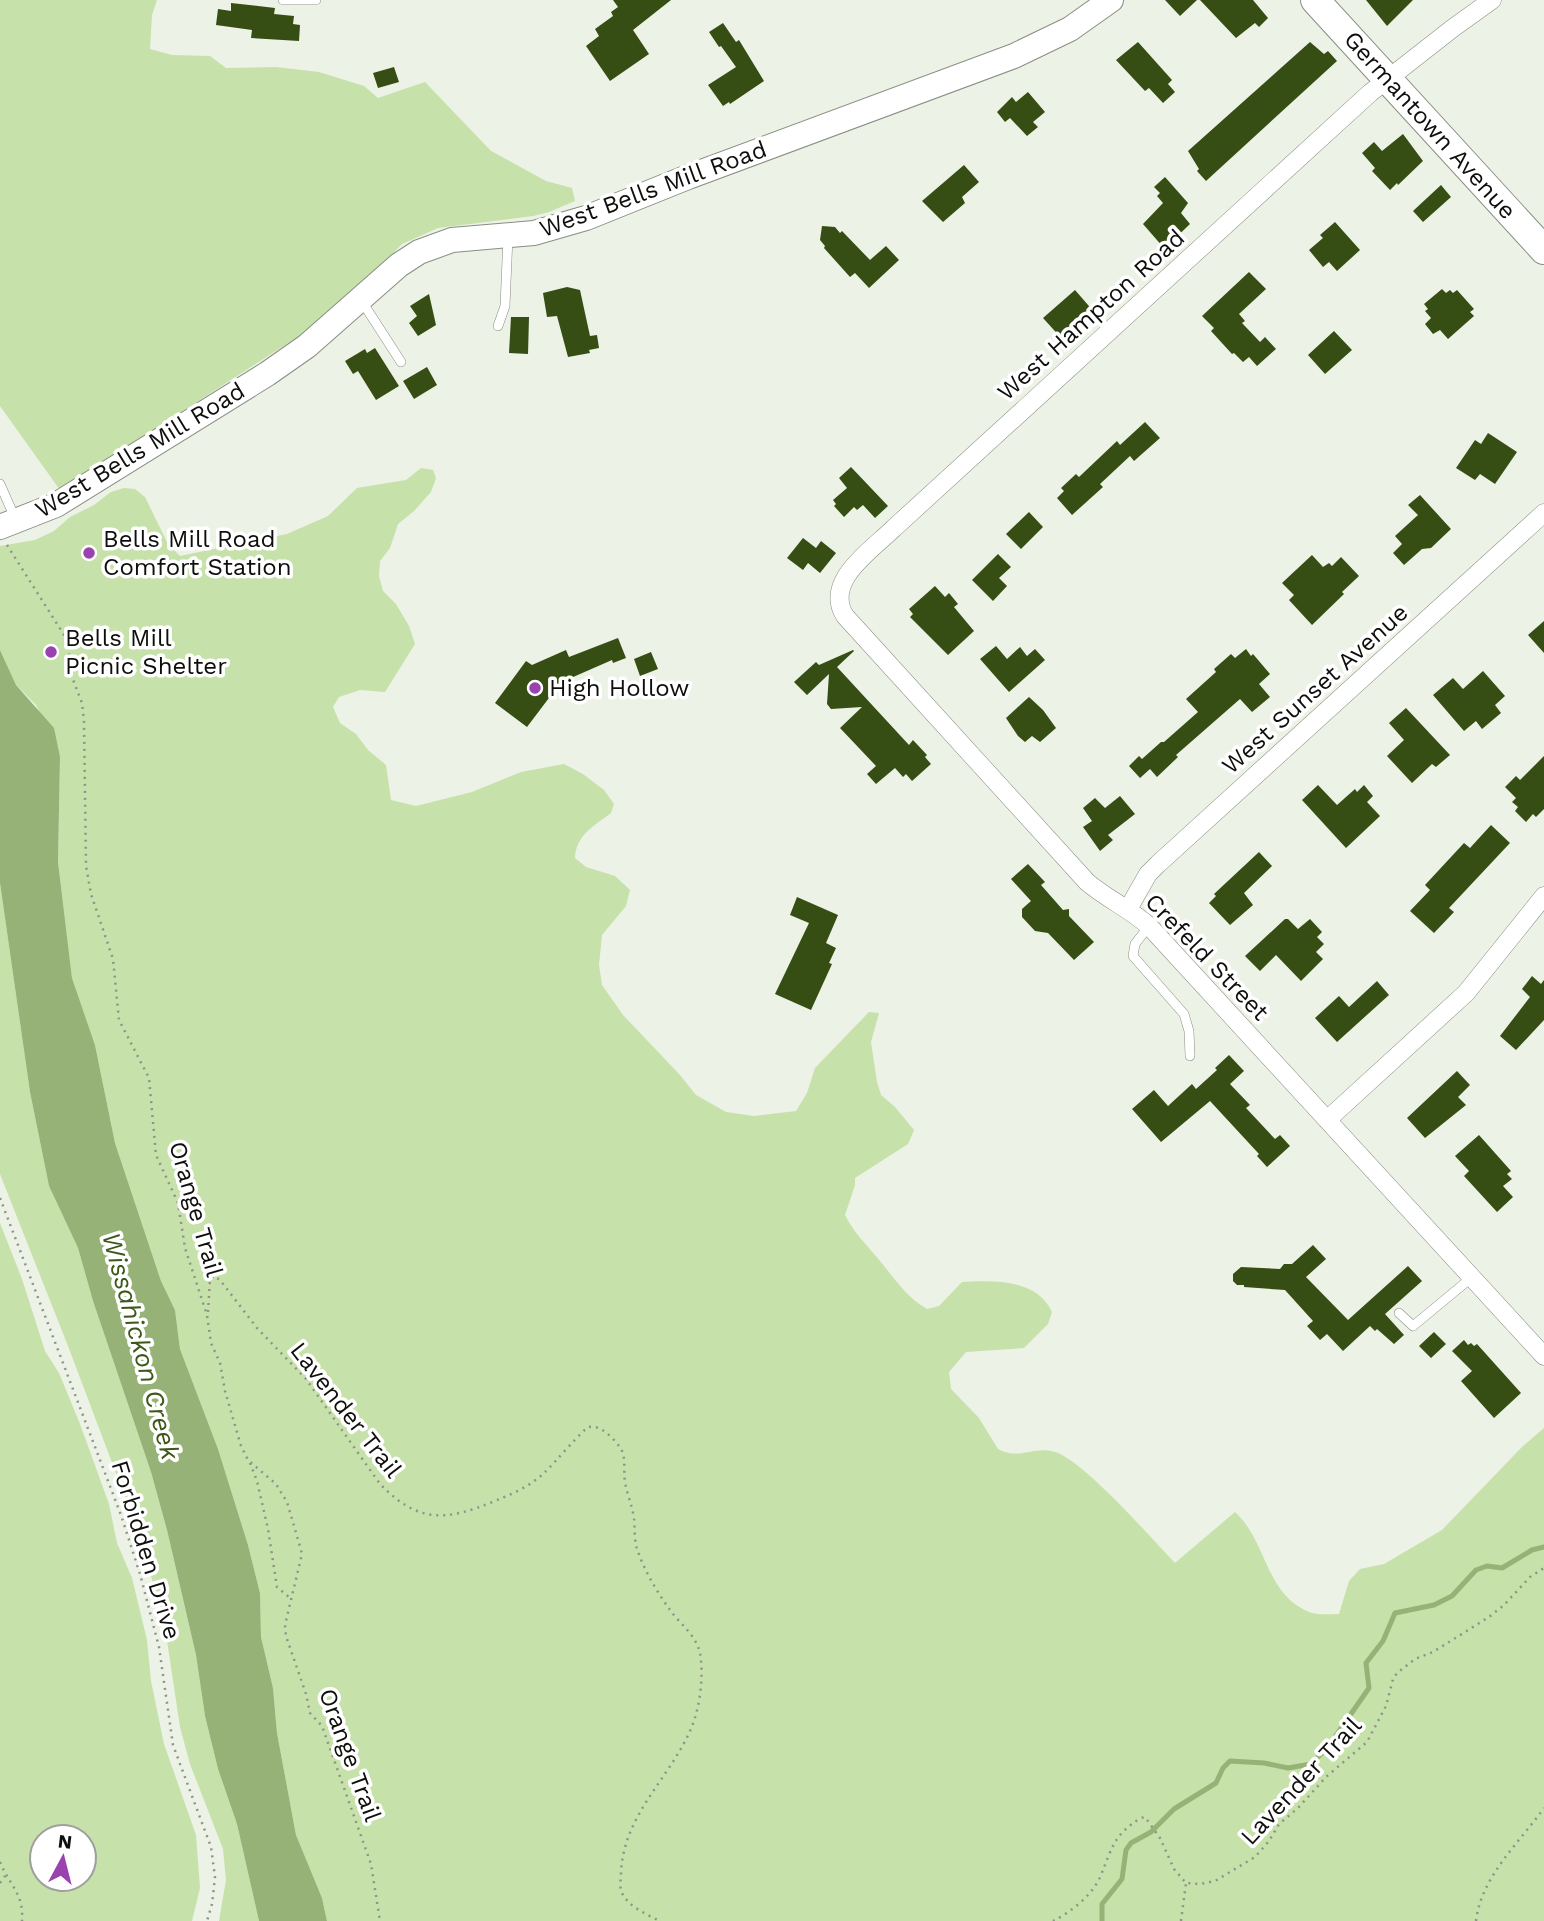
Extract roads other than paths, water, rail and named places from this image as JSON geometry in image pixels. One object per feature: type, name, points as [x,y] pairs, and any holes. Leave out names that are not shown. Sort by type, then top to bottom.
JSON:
[{"type":"main road","name":"Germantown Avenue","points":[[1315,0],[1544,250]]},
{"type":"street","name":"West Bells Mill Road","points":[[7,523],[56,505],[243,390],[296,354],[399,265],[429,247],[463,238],[534,233],[586,218],[699,172],[994,64],[1062,33],[1111,0]]},
{"type":"street","name":"West Hampton Road","points":[[838,596],[846,575],[894,528],[1388,79],[1492,0]]},
{"type":"street","name":"West Sunset Avenue","points":[[1128,909],[1148,874],[1158,864],[1544,513]]},
{"type":"street","name":"Crefeld Street","points":[[838,596],[845,615],[1087,882],[1149,926],[1544,1356]]},
{"type":"street","points":[[1327,1120],[1466,993],[1544,896]]},
{"type":"lane","points":[[283,0],[316,0]]},
{"type":"lane","points":[[498,326],[505,306],[508,236]]},
{"type":"lane","points":[[360,299],[401,362]]},
{"type":"lane","points":[[0,484],[7,523]]},
{"type":"lane","points":[[1149,926],[1135,944],[1133,956],[1184,1014],[1189,1031],[1190,1056]]},
{"type":"lane","points":[[1399,1314],[1413,1326],[1471,1278]]},
{"type":"water","name":"Wissahickon Creek","points":[[0,650],[16,685],[54,728],[60,757],[58,862],[72,978],[95,1045],[115,1143],[161,1281],[175,1310],[180,1349],[218,1449],[248,1545],[260,1593],[261,1637],[273,1688],[277,1733],[296,1835],[322,1898],[327,1921],[259,1921],[237,1824],[218,1769],[205,1716],[196,1655],[151,1472],[93,1301],[78,1248],[49,1186],[30,1092],[0,883]]},
{"type":"waterway","points":[[1102,1921],[1102,1904],[1122,1879],[1126,1850],[1131,1843],[1151,1832],[1174,1809],[1216,1783],[1223,1768],[1230,1761],[1288,1768],[1311,1764],[1328,1747],[1369,1688],[1366,1663],[1383,1641],[1395,1613],[1434,1605],[1452,1596],[1476,1570],[1487,1566],[1502,1568],[1532,1550],[1544,1547]]},
{"type":"place","name":"Bells Mill Road Comfort Station","points":[[89,553]]},
{"type":"place","name":"Bells Mill Picnic Shelter","points":[[51,652]]},
{"type":"place","name":"High Hollow","points":[[535,688]]}]
